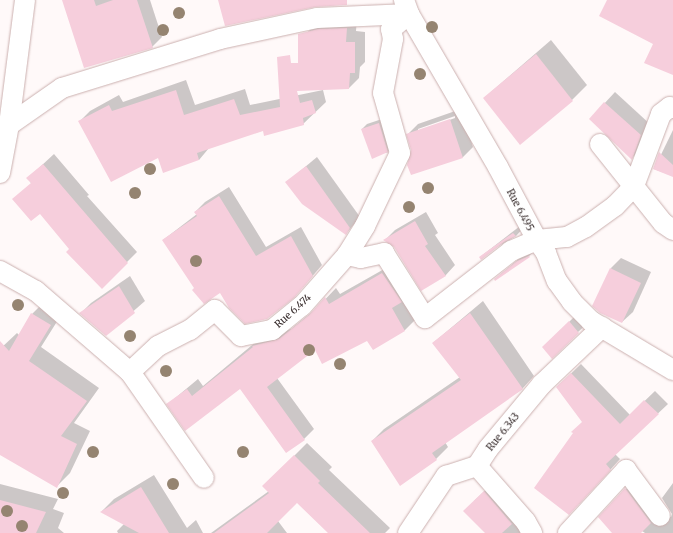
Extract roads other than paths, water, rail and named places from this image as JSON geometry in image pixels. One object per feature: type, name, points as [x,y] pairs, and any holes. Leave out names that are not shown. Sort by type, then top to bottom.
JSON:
[{"type":"street","points":[[0,173],[9,126],[25,0]]},
{"type":"street","points":[[9,126],[62,88],[155,57],[220,39],[318,18],[406,7]]},
{"type":"street","name":"Rue 6.495","points":[[406,7],[498,167],[536,240],[567,237],[586,227],[615,206],[634,186],[661,114],[670,107],[673,108]]},
{"type":"street","name":"Rue 6.474","points":[[130,372],[158,346],[190,330],[214,310],[242,336],[272,330],[302,306],[347,255],[365,226],[400,153],[383,93],[393,39],[391,29],[406,7]]},
{"type":"street","points":[[600,144],[663,222],[673,230]]},
{"type":"street","points":[[347,255],[361,258],[384,253],[425,318],[511,251],[536,240],[546,253],[557,281],[572,302],[602,327],[673,370]]},
{"type":"street","points":[[0,272],[36,291],[130,372],[204,478]]},
{"type":"street","name":"Rue 6.343","points":[[477,466],[488,449],[542,384],[602,327]]},
{"type":"street","points":[[408,533],[446,476],[477,466],[526,522],[532,533]]},
{"type":"street","points":[[568,533],[626,470],[660,516]]}]
